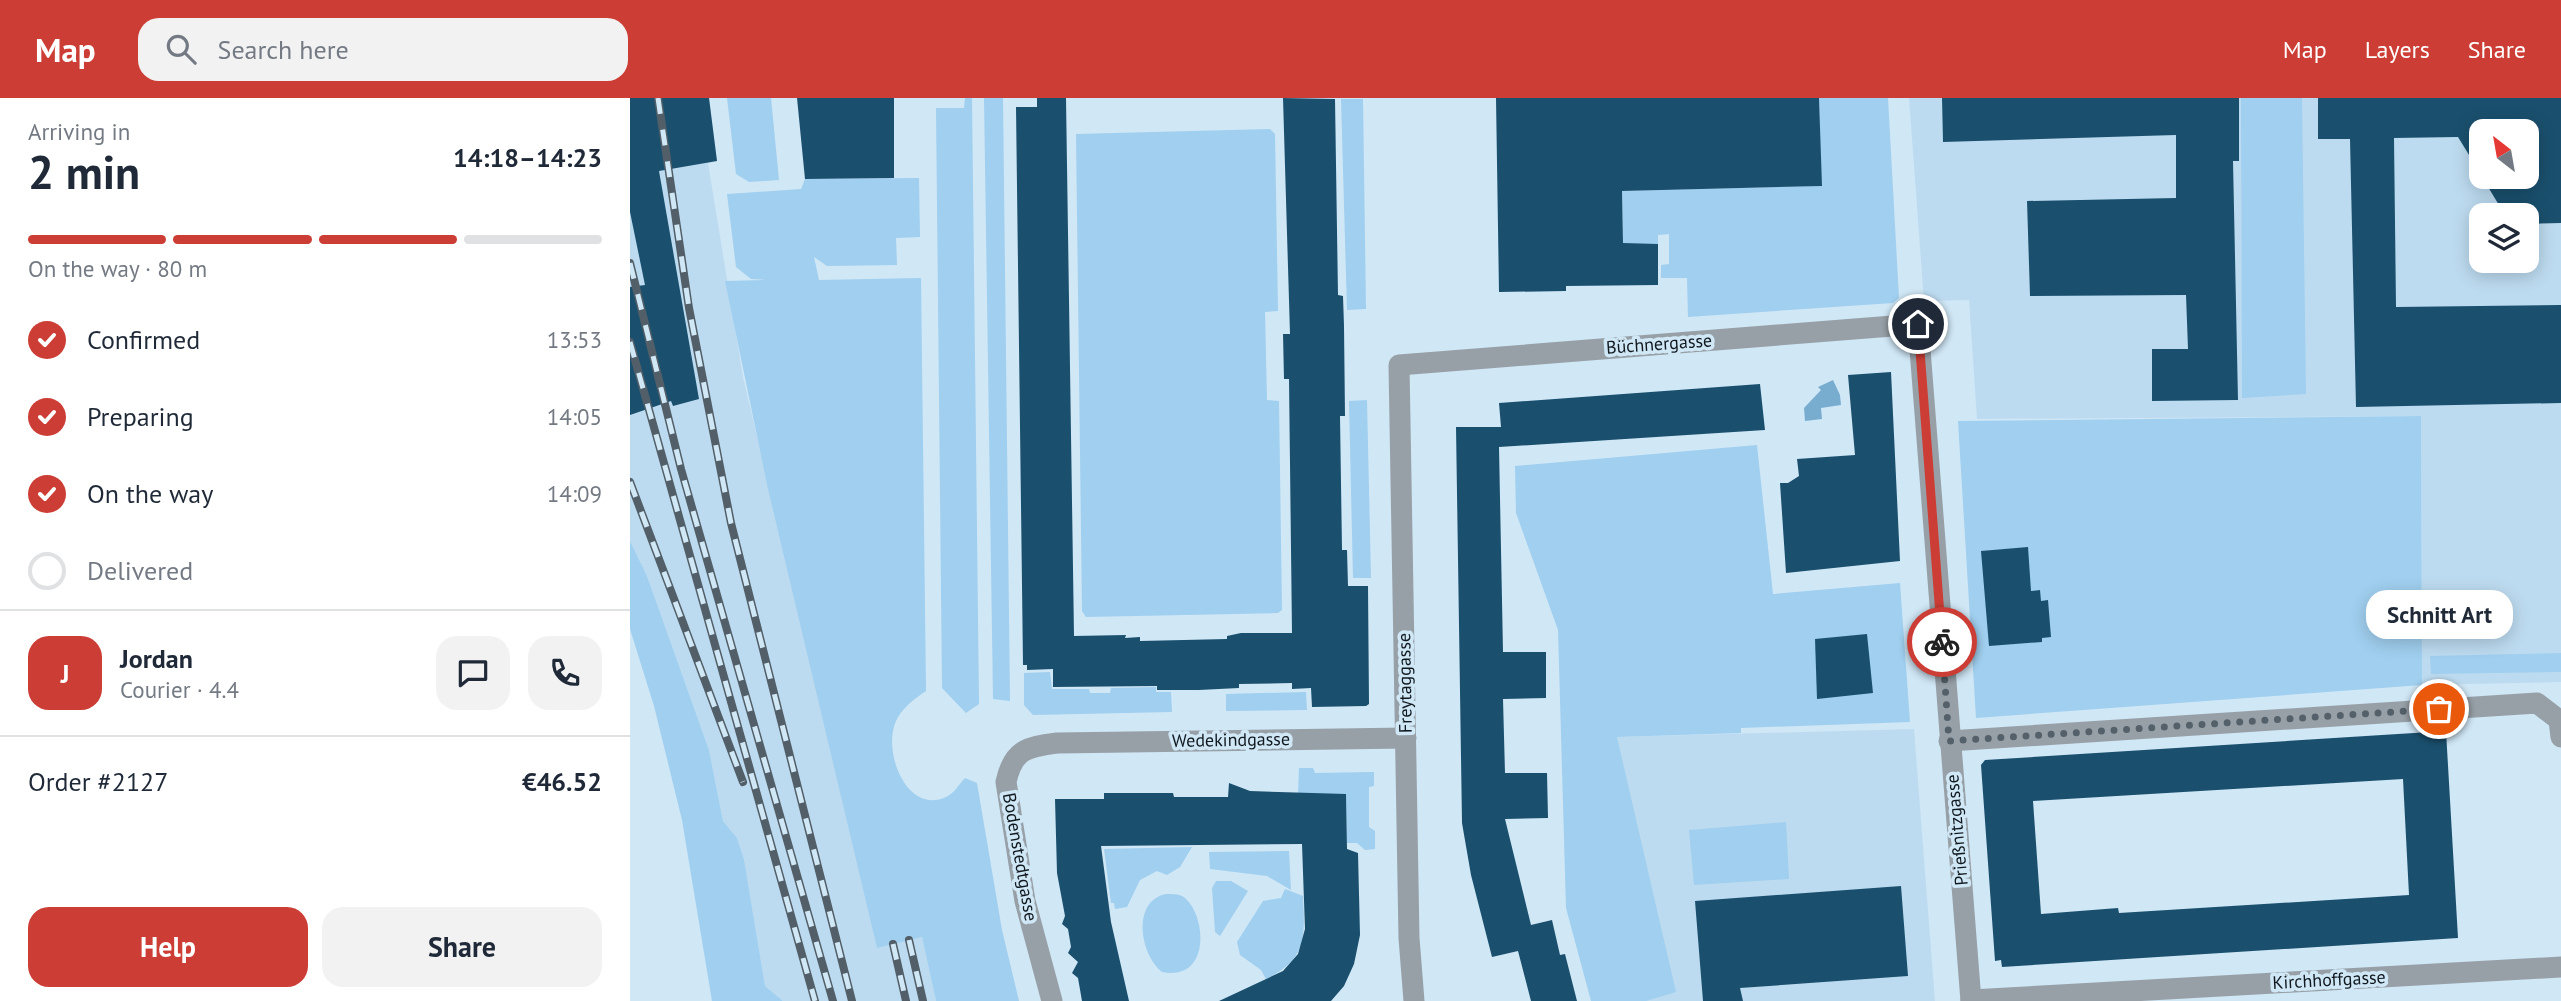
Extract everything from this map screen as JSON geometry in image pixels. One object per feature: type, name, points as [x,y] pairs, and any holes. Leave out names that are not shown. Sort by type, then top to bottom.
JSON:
[{"type":"street","name":"Büchnergasse","points":[[1399,365],[1918,324]]},
{"type":"street","name":"Prießnitzgasse","points":[[1918,324],[1971,1000]]},
{"type":"street","name":"Freytaggasse","points":[[1399,365],[1413,1001]]},
{"type":"street","points":[[1949,741],[2538,703],[2559,720],[2561,737]]},
{"type":"street","name":"Wedekindgasse","points":[[1057,743],[1406,738]]},
{"type":"street","name":"Bodenstedtgasse","points":[[1052,1001],[1026,901],[1006,782],[1010,763],[1020,752],[1057,743]]},
{"type":"street","name":"Kirchhoffgasse","points":[[1971,1000],[2561,967]]},
{"type":"shaded area","points":[[630,98],[709,98],[717,161],[708,163],[743,377],[877,947],[922,937],[936,1001],[783,1001],[765,986],[744,859],[737,838],[723,821],[709,750],[647,576],[630,541]]},
{"type":"shaded area","points":[[727,98],[771,98],[779,180],[749,182],[736,174]]},
{"type":"shaded area","points":[[965,98],[972,98],[979,704],[966,713],[942,688],[936,108],[964,108]]},
{"type":"shaded area","points":[[984,98],[1003,98],[1010,701],[993,699]]},
{"type":"shaded area","points":[[1819,98],[1888,98],[1899,298],[1893,303],[1688,317],[1687,278],[1661,278],[1661,265],[1669,264],[1669,234],[1658,235],[1658,244],[1623,244],[1622,191],[1821,186]]},
{"type":"shaded area","points":[[1909,98],[2561,98],[2561,682],[2422,685],[2421,416],[1977,419],[1969,300],[1924,301]]},
{"type":"shaded area","points":[[2241,98],[2302,98],[2306,394],[2242,398]]},
{"type":"shaded area","points":[[1341,99],[1363,99],[1366,309],[1347,310]]},
{"type":"shaded area","points":[[1270,129],[1275,134],[1278,311],[1265,312],[1267,400],[1279,401],[1282,610],[1278,613],[1086,617],[1082,611],[1076,134]]},
{"type":"shaded area","points":[[919,178],[920,237],[896,238],[897,265],[827,266],[814,257],[819,280],[921,278],[926,691],[909,704],[896,721],[892,748],[901,777],[909,789],[920,797],[932,800],[946,797],[965,778],[977,783],[1002,930],[1019,1001],[936,1001],[922,937],[877,948],[768,489],[725,281],[766,280],[751,279],[736,267],[727,194],[801,189],[805,179]]},
{"type":"shaded area","points":[[1833,380],[1841,405],[1821,408],[1822,419],[1805,421],[1804,408],[1821,390],[1818,387]]},
{"type":"shaded area","points":[[1367,400],[1371,578],[1353,578],[1349,401]]},
{"type":"shaded area","points":[[2421,416],[2422,685],[1976,718],[1958,421]]},
{"type":"shaded area","points":[[1757,445],[1773,594],[1900,583],[1910,722],[1741,728],[1741,733],[1617,737],[1676,992],[1646,1001],[1591,1001],[1566,908],[1558,630],[1516,513],[1515,466]]},
{"type":"shaded area","points":[[630,541],[647,576],[709,750],[723,821],[737,838],[744,859],[765,986],[783,1001],[712,1001],[682,820],[654,706],[630,629]]},
{"type":"shaded area","points":[[2561,653],[2561,672],[2431,674],[2430,656]]},
{"type":"shaded area","points":[[1050,672],[1052,689],[1089,689],[1090,693],[1110,693],[1111,688],[1156,687],[1156,692],[1171,692],[1172,712],[1033,715],[1024,705],[1024,673]]},
{"type":"shaded area","points":[[1306,692],[1307,710],[1226,711],[1226,694]]},
{"type":"shaded area","points":[[1914,729],[1935,1001],[1646,1001],[1617,737]]},
{"type":"shaded area","points":[[1299,768],[1313,768],[1315,773],[1374,772],[1374,786],[1369,787],[1369,827],[1375,831],[1375,849],[1365,850],[1357,843],[1347,843],[1346,795],[1298,795]]},
{"type":"shaded area","points":[[1786,822],[1789,879],[1694,885],[1689,830]]},
{"type":"shaded area","points":[[1192,847],[1180,867],[1167,875],[1157,871],[1140,880],[1127,907],[1115,909],[1114,903],[1111,903],[1104,849]]},
{"type":"shaded area","points":[[1289,851],[1291,890],[1267,876],[1210,869],[1209,852]]},
{"type":"shaded area","points":[[1216,881],[1231,881],[1248,891],[1220,936],[1215,932],[1212,888]]},
{"type":"shaded area","points":[[1285,889],[1303,896],[1304,923],[1301,945],[1289,963],[1266,979],[1261,970],[1240,955],[1237,942],[1263,901],[1281,898]]},
{"type":"shaded area","points":[[1166,894],[1182,896],[1190,904],[1200,929],[1197,956],[1190,966],[1178,972],[1162,972],[1148,954],[1144,942],[1144,917],[1148,907],[1155,899]]},
{"type":"building","points":[[630,98],[709,98],[717,161],[659,171],[699,399],[673,406],[671,401],[630,415],[630,287],[645,285],[630,212]]},
{"type":"building","points":[[797,98],[894,98],[894,178],[805,179]]},
{"type":"building","points":[[1037,98],[1066,98],[1074,636],[1126,635],[1125,638],[1140,637],[1140,641],[1227,639],[1227,636],[1241,633],[1292,633],[1289,379],[1284,379],[1283,334],[1290,334],[1283,98],[1335,99],[1338,295],[1343,296],[1344,326],[1345,416],[1340,416],[1342,550],[1347,550],[1348,586],[1368,586],[1369,704],[1366,706],[1312,707],[1311,688],[1292,689],[1292,683],[1239,684],[1239,688],[1199,690],[1157,690],[1157,686],[1053,687],[1053,669],[1027,670],[1027,665],[1023,665],[1016,107],[1037,107]]},
{"type":"building","points":[[1496,98],[1819,98],[1822,186],[1622,191],[1623,243],[1658,244],[1658,285],[1566,286],[1566,291],[1499,292]]},
{"type":"building","points":[[1942,98],[2239,98],[2239,161],[2233,161],[2238,400],[2152,401],[2152,349],[2188,349],[2186,295],[2030,296],[2027,201],[2176,198],[2176,135],[1943,142]]},
{"type":"building","points":[[2318,98],[2561,98],[2561,223],[2539,224],[2539,203],[2498,203],[2489,189],[2539,189],[2539,119],[2469,119],[2469,155],[2458,137],[2394,138],[2396,307],[2561,305],[2561,403],[2356,407],[2350,139],[2318,139]]},
{"type":"building","points":[[1891,372],[1900,561],[1786,573],[1780,483],[1788,483],[1799,476],[1797,459],[1855,455],[1848,375]]},
{"type":"building","points":[[1760,384],[1765,430],[1499,447],[1503,652],[1546,652],[1546,698],[1503,699],[1505,773],[1547,773],[1548,818],[1505,819],[1531,925],[1552,920],[1560,955],[1565,954],[1577,1001],[1531,1001],[1518,951],[1492,957],[1471,875],[1462,823],[1456,427],[1501,427],[1499,403]]},
{"type":"building","points":[[2028,547],[2031,591],[2040,590],[2041,601],[2048,600],[2051,637],[2042,638],[2042,642],[1989,646],[1981,551]]},
{"type":"building","points":[[1867,634],[1873,693],[1817,699],[1815,639]]},
{"type":"building","points":[[2446,731],[2458,938],[2002,967],[2001,960],[1995,961],[1981,765],[1985,760]],"holes":[[[2403,779],[2409,895],[2119,913],[2118,908],[2041,914],[2033,801]]]},
{"type":"building","points":[[1229,783],[1250,791],[1346,794],[1347,849],[1358,853],[1360,935],[1354,964],[1344,986],[1331,1001],[1219,1001],[1283,971],[1298,954],[1305,929],[1302,844],[1101,846],[1111,922],[1129,1001],[1082,1001],[1078,978],[1072,973],[1078,962],[1068,953],[1071,947],[1068,929],[1062,924],[1065,916],[1057,873],[1055,799],[1104,799],[1104,793],[1173,793],[1174,797],[1228,797]]},
{"type":"building","points":[[1901,886],[1908,976],[1740,988],[1743,1001],[1703,1001],[1695,901]]},
{"type":"railway","points":[[658,98],[689,308],[731,523],[852,1001]]},
{"type":"railway","points":[[630,263],[681,469],[833,1001]]},
{"type":"railway","points":[[630,342],[815,1001]]},
{"type":"railway","points":[[630,482],[743,782]]},
{"type":"railway","points":[[909,940],[923,1001]]},
{"type":"railway","points":[[893,944],[906,1001]]},
{"type":"way so far","points":[[1942,642],[1949,741],[2439,709]]},
{"type":"place","name":"Schnitt Art","points":[[2439,709]]},
{"type":"route","points":[[1918,324],[1942,642]]}]
